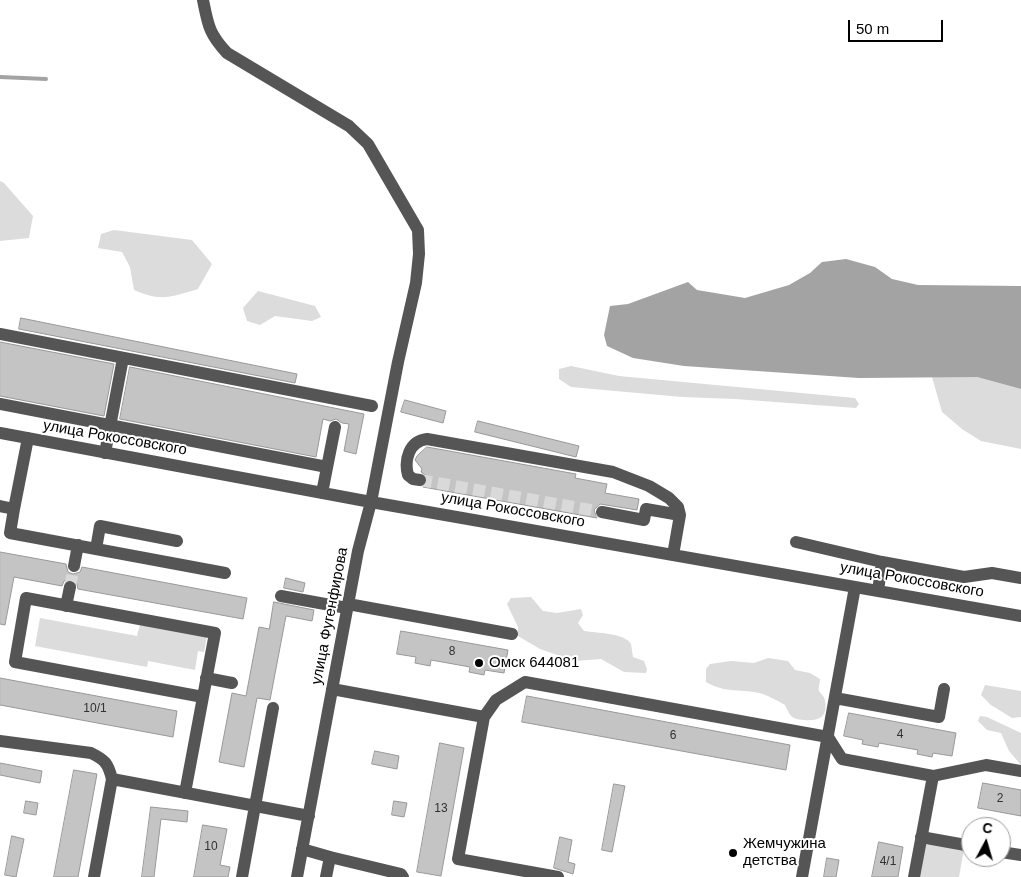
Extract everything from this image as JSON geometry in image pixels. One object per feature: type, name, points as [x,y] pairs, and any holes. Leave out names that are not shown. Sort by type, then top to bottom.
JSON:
[{"type":"street","name":"улица Фугенфирова","points":[[203,0],[210,31],[227,53],[349,126],[368,144],[418,230],[419,254],[416,282],[398,362],[371,502],[358,551],[297,877]]},
{"type":"street","points":[[0,334],[372,406]]},
{"type":"street","points":[[105,453],[123,358]]},
{"type":"street","points":[[0,404],[327,467]]},
{"type":"street","points":[[322,493],[335,427]]},
{"type":"street","name":"улица Рокоссовского","points":[[0,433],[371,502],[1021,616]]},
{"type":"street","points":[[28,438],[10,533],[225,573]]},
{"type":"street","points":[[420,480],[413,479],[408,475],[406,469],[408,456],[416,443],[427,439],[613,472],[649,486],[669,498],[678,507],[680,515],[673,555]]},
{"type":"street","points":[[0,506],[14,509]]},
{"type":"street","points":[[602,512],[644,520],[646,509],[680,515]]},
{"type":"street","points":[[96,549],[100,526],[178,541]]},
{"type":"street","points":[[796,542],[882,562],[964,577],[992,573],[1021,578]]},
{"type":"street","points":[[74,566],[78,546]]},
{"type":"street","points":[[878,591],[882,562]]},
{"type":"street","points":[[66,606],[70,587]]},
{"type":"street","points":[[802,877],[855,587]]},
{"type":"street","points":[[280,596],[512,634]]},
{"type":"street","points":[[185,793],[203,697],[206,678],[215,633],[26,598],[15,662],[203,697]]},
{"type":"street","points":[[206,678],[232,683]]},
{"type":"street","points":[[558,877],[458,859],[484,717],[496,700],[525,682],[828,737],[842,759],[933,776],[986,765],[1021,771]]},
{"type":"street","points":[[332,689],[484,717]]},
{"type":"street","points":[[835,698],[939,717],[944,689]]},
{"type":"street","points":[[242,877],[273,708]]},
{"type":"street","points":[[0,741],[91,753],[102,759],[109,766],[112,779],[94,877]]},
{"type":"street","points":[[914,877],[933,776]]},
{"type":"street","points":[[112,779],[309,816]]},
{"type":"street","points":[[922,837],[961,844]]},
{"type":"street","points":[[302,849],[401,874],[404,877]]},
{"type":"street","points":[[326,877],[330,857]]},
{"type":"shaded area","points":[[0,181],[4,183],[33,216],[29,238],[0,241]]},
{"type":"shaded area","points":[[114,230],[192,240],[212,264],[198,289],[166,297],[143,294],[134,290],[130,267],[122,252],[98,248],[101,234]]},
{"type":"shaded area","points":[[846,259],[875,267],[892,279],[918,285],[1021,286],[1021,389],[977,377],[859,378],[684,366],[633,358],[607,346],[604,335],[610,306],[628,304],[688,282],[697,290],[745,298],[789,285],[810,273],[822,262]]},
{"type":"shaded area","points":[[258,291],[315,306],[321,317],[312,321],[275,316],[260,325],[247,321],[243,308]]},
{"type":"shaded area","points":[[571,366],[619,376],[855,398],[859,404],[856,408],[682,397],[571,387],[559,379],[559,369]]},
{"type":"shaded area","points":[[932,377],[977,377],[1021,389],[1021,449],[981,441],[962,429],[942,412]]},
{"type":"shaded area","points":[[531,597],[543,611],[557,613],[581,609],[583,615],[578,623],[584,631],[603,633],[628,640],[631,644],[633,657],[644,661],[647,669],[646,673],[624,672],[601,659],[575,661],[540,649],[518,636],[518,627],[507,604],[511,598]]},
{"type":"shaded area","points":[[40,618],[137,636],[140,624],[207,636],[204,652],[198,651],[195,670],[148,661],[147,667],[35,646]]},
{"type":"shaded area","points":[[768,658],[788,661],[795,670],[810,673],[820,679],[819,691],[824,698],[826,707],[821,717],[809,720],[796,719],[790,714],[785,705],[766,695],[720,688],[706,682],[706,669],[710,664],[731,661],[754,663]]},
{"type":"shaded area","points":[[985,685],[1021,691],[1021,717],[1012,718],[991,705],[981,695]]},
{"type":"shaded area","points":[[980,716],[987,717],[1021,733],[1021,765],[1009,751],[1001,733],[987,730],[978,721]]},
{"type":"shaded area","points":[[926,845],[961,849],[959,877],[918,877]]},
{"type":"building","points":[[21,318],[297,374],[295,383],[19,329]]},
{"type":"building","points":[[0,342],[114,364],[104,416],[0,396]]},
{"type":"building","points":[[130,367],[364,414],[356,454],[344,451],[349,424],[342,423],[336,419],[330,421],[323,419],[316,457],[120,419]]},
{"type":"building","points":[[405,400],[446,411],[443,423],[401,412]]},
{"type":"building","points":[[478,421],[579,446],[576,457],[475,432]]},
{"type":"building","points":[[427,447],[576,474],[575,478],[607,484],[605,493],[639,499],[637,510],[600,504],[594,510],[597,518],[423,487],[427,485],[428,477],[421,472],[422,469],[415,460]]},
{"type":"building","points":[[0,552],[66,564],[68,572],[73,574],[80,572],[82,567],[247,598],[243,619],[78,589],[76,581],[71,579],[64,581],[62,586],[14,577],[5,625],[0,624]]},
{"type":"building","points":[[286,578],[305,583],[303,592],[284,588]]},
{"type":"building","points":[[274,602],[314,610],[312,621],[286,616],[270,700],[257,698],[244,767],[219,762],[232,693],[246,696],[259,627],[269,629]]},
{"type":"building","points":[[401,631],[508,650],[504,673],[485,670],[484,675],[469,672],[470,667],[431,660],[430,666],[415,663],[416,657],[397,654]]},
{"type":"building","points":[[0,678],[177,711],[173,737],[0,705]]},
{"type":"building","points":[[527,696],[790,745],[786,770],[522,722]]},
{"type":"building","points":[[849,713],[956,733],[952,756],[933,753],[932,757],[917,754],[918,750],[879,743],[878,747],[862,744],[863,740],[844,736]]},
{"type":"building","points":[[440,743],[464,748],[441,876],[417,872]]},
{"type":"building","points":[[375,751],[399,756],[397,769],[372,764]]},
{"type":"building","points":[[0,763],[42,771],[40,783],[0,775]]},
{"type":"building","points":[[74,770],[97,774],[78,877],[54,877]]},
{"type":"building","points":[[983,783],[1021,790],[1021,816],[978,808]]},
{"type":"building","points":[[614,784],[625,786],[612,852],[602,850]]},
{"type":"building","points":[[26,801],[38,803],[36,815],[24,813]]},
{"type":"building","points":[[394,801],[407,803],[404,817],[392,815]]},
{"type":"building","points":[[151,807],[188,811],[187,822],[161,819],[154,877],[142,877]]},
{"type":"building","points":[[203,825],[227,829],[220,865],[230,867],[228,877],[194,877]]},
{"type":"building","points":[[12,836],[24,839],[16,877],[5,875]]},
{"type":"building","points":[[560,837],[572,840],[568,862],[575,864],[573,874],[554,868]]},
{"type":"building","points":[[879,842],[903,847],[898,877],[872,877]]},
{"type":"building","points":[[827,858],[839,860],[836,877],[824,877]]},
{"type":"waterway","points":[[0,77],[46,79]]},
{"type":"tunnel","points":[[420,480],[602,512]]},
{"type":"tunnel","points":[[70,587],[74,566]]},
{"type":"place","name":"Омск 644081","points":[[479,663]]},
{"type":"place","name":"Жемчужина детства","points":[[733,853]]}]
